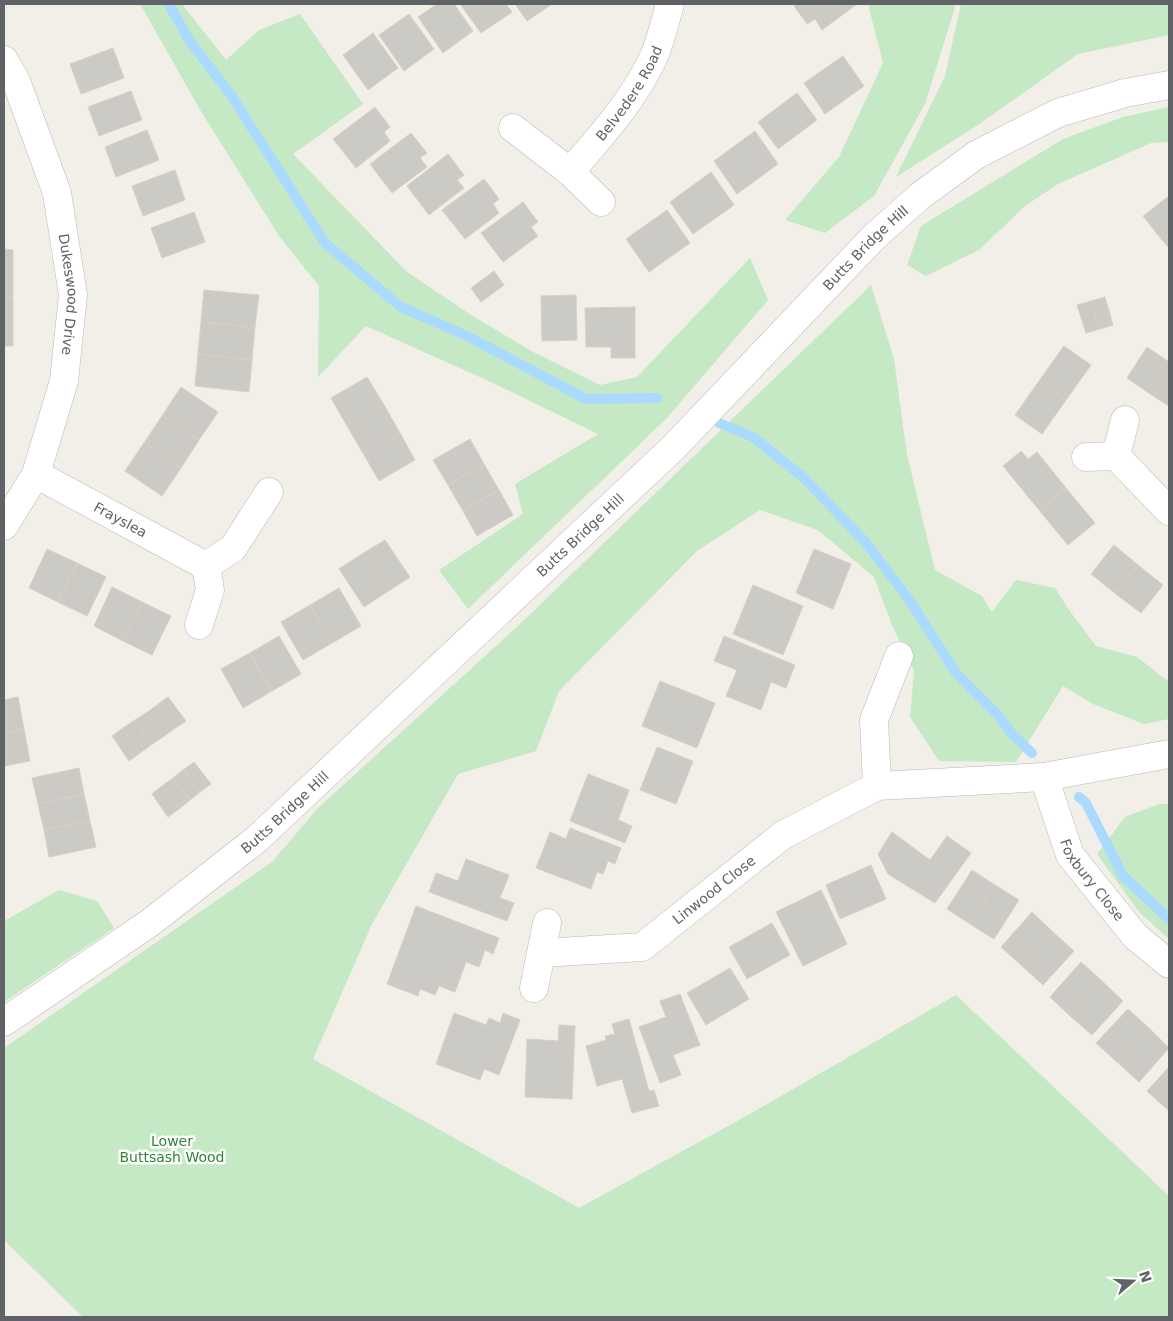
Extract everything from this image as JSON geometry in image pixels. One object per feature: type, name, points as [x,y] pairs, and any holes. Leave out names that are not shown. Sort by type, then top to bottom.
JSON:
[{"type":"street","name":"Belvedere Road","points":[[570,172],[627,101],[645,75],[655,54],[670,4]]},
{"type":"street","name":"Dukeswood Drive","points":[[4,60],[16,81],[57,193],[73,295],[64,381],[36,474],[4,526]]},
{"type":"street","name":"Butts Bridge Hill","points":[[4,1022],[151,922],[257,839],[673,448],[874,237],[920,196],[976,155],[1058,113],[1125,93],[1169,85]]},
{"type":"street","points":[[513,128],[570,172],[601,202]]},
{"type":"street","points":[[1116,456],[1126,420]]},
{"type":"street","points":[[1086,457],[1116,456],[1169,511]]},
{"type":"street","name":"Frayslea","points":[[36,474],[206,566]]},
{"type":"street","points":[[199,625],[210,590],[206,566],[233,548],[270,492]]},
{"type":"street","points":[[877,786],[874,720],[899,656]]},
{"type":"street","name":"Linwood Close","points":[[542,953],[642,946],[782,835],[877,786],[1044,776],[1169,754]]},
{"type":"street","name":"Foxbury Close","points":[[1044,776],[1070,855],[1134,936],[1169,964]]},
{"type":"street","points":[[534,988],[548,924]]},
{"type":"green space","points":[[140,4],[182,4],[226,60],[259,30],[300,14],[363,104],[293,154],[407,272],[471,315],[533,352],[600,385],[637,377],[750,258],[768,300],[667,418],[468,609],[439,570],[523,514],[515,484],[598,434],[493,383],[366,326],[318,377],[319,286],[279,236],[202,113]]},
{"type":"green space","points":[[868,4],[956,4],[925,104],[874,196],[825,233],[785,220],[839,157],[883,63]]},
{"type":"green space","points":[[961,4],[1169,4],[1169,35],[1078,54],[978,125],[896,177],[945,76]]},
{"type":"green space","points":[[1169,107],[1169,142],[1151,143],[1058,184],[1025,206],[979,250],[926,276],[907,265],[921,226],[1063,139],[1123,117]]},
{"type":"green space","name":"Lower Buttsash Wood","points":[[871,285],[894,359],[907,455],[935,570],[982,596],[992,612],[1016,580],[1055,588],[1096,646],[1137,657],[1169,682],[1169,719],[1144,724],[1093,704],[1063,686],[1016,762],[939,761],[910,717],[914,671],[892,625],[874,577],[818,530],[760,510],[697,551],[559,691],[536,751],[458,774],[372,924],[313,1059],[579,1208],[748,1115],[956,995],[1169,1196],[1169,1317],[83,1317],[4,1240],[4,1048],[272,862],[318,808],[519,625]]},
{"type":"green space","points":[[1159,804],[1169,804],[1169,939],[1139,912],[1097,854],[1125,817]]},
{"type":"green space","points":[[59,890],[97,901],[114,928],[4,1002],[4,921]]},
{"type":"building","points":[[437,4],[454,4],[473,31],[443,53],[418,17]]},
{"type":"building","points":[[460,4],[506,4],[512,12],[481,33]]},
{"type":"building","points":[[515,4],[552,4],[527,21]]},
{"type":"building","points":[[797,4],[857,4],[822,30],[815,19],[807,24],[794,6]]},
{"type":"building","points":[[409,14],[434,49],[404,71],[379,35]]},
{"type":"building","points":[[373,33],[398,68],[368,90],[343,55]]},
{"type":"building","points":[[113,48],[124,78],[81,94],[70,64]]},
{"type":"building","points":[[843,56],[864,86],[825,114],[804,83]]},
{"type":"building","points":[[131,91],[142,120],[99,136],[88,107]]},
{"type":"building","points":[[797,93],[817,120],[778,149],[758,122]]},
{"type":"building","points":[[375,107],[390,127],[384,132],[390,141],[356,168],[333,139]]},
{"type":"building","points":[[147,130],[159,160],[116,177],[105,147]]},
{"type":"building","points":[[755,131],[778,164],[737,194],[714,161]]},
{"type":"building","points":[[411,133],[427,153],[420,158],[427,167],[392,193],[370,164]]},
{"type":"building","points":[[448,154],[464,175],[457,180],[464,188],[429,215],[407,186]]},
{"type":"building","points":[[175,170],[185,200],[143,216],[132,186]]},
{"type":"building","points":[[711,172],[734,205],[693,234],[670,202]]},
{"type":"building","points":[[484,179],[499,199],[493,204],[499,213],[465,239],[442,210]]},
{"type":"building","points":[[1169,196],[1169,234],[1162,240],[1143,216]]},
{"type":"building","points":[[523,202],[538,222],[531,227],[538,236],[503,262],[481,233]]},
{"type":"building","points":[[667,210],[690,243],[649,272],[626,239]]},
{"type":"building","points":[[194,212],[205,242],[162,258],[151,228]]},
{"type":"building","points":[[1169,234],[1169,248],[1162,240]]},
{"type":"building","points":[[4,249],[13,250],[13,298],[4,298]]},
{"type":"building","points":[[494,271],[504,285],[481,302],[471,288]]},
{"type":"building","points":[[204,290],[259,295],[255,327],[201,322]]},
{"type":"building","points":[[576,295],[577,340],[542,341],[541,296]]},
{"type":"building","points":[[1105,297],[1113,325],[1100,329],[1091,301]]},
{"type":"building","points":[[4,298],[13,298],[13,346],[4,346]]},
{"type":"building","points":[[1091,301],[1100,329],[1086,333],[1077,305]]},
{"type":"building","points":[[635,307],[635,358],[611,358],[611,347],[586,347],[585,308]]},
{"type":"building","points":[[201,322],[255,327],[252,360],[198,354]]},
{"type":"building","points":[[1064,346],[1091,365],[1066,400],[1039,381]]},
{"type":"building","points":[[1147,347],[1169,362],[1169,372],[1153,396],[1127,378]]},
{"type":"building","points":[[198,354],[252,360],[249,392],[195,386]]},
{"type":"building","points":[[1169,372],[1169,406],[1153,396]]},
{"type":"building","points":[[367,377],[384,405],[347,426],[331,398]]},
{"type":"building","points":[[1039,381],[1066,400],[1042,434],[1015,415]]},
{"type":"building","points":[[181,387],[218,412],[199,440],[162,416]]},
{"type":"building","points":[[384,405],[400,433],[363,453],[347,426]]},
{"type":"building","points":[[162,416],[199,440],[181,468],[144,443]]},
{"type":"building","points":[[400,433],[415,460],[379,481],[363,453]]},
{"type":"building","points":[[470,439],[484,464],[448,485],[433,460]]},
{"type":"building","points":[[144,443],[181,468],[162,496],[125,471]]},
{"type":"building","points":[[1021,451],[1028,459],[1037,452],[1066,488],[1039,510],[1003,466]]},
{"type":"building","points":[[484,464],[499,490],[463,511],[448,485]]},
{"type":"building","points":[[1066,488],[1095,523],[1068,545],[1039,510]]},
{"type":"building","points":[[499,490],[513,515],[477,536],[463,511]]},
{"type":"building","points":[[385,540],[410,577],[387,592],[362,554]]},
{"type":"building","points":[[1114,545],[1138,565],[1116,594],[1091,574]]},
{"type":"building","points":[[47,549],[77,563],[58,602],[29,588]]},
{"type":"building","points":[[814,549],[851,564],[833,609],[796,593]]},
{"type":"building","points":[[362,554],[387,592],[364,607],[339,569]]},
{"type":"building","points":[[77,563],[106,577],[87,616],[58,602]]},
{"type":"building","points":[[1138,565],[1163,585],[1141,613],[1116,594]]},
{"type":"building","points":[[753,585],[803,606],[783,655],[733,634]]},
{"type":"building","points":[[112,587],[142,602],[123,641],[94,626]]},
{"type":"building","points":[[339,588],[361,626],[332,643],[310,605]]},
{"type":"building","points":[[142,602],[171,616],[152,655],[123,641]]},
{"type":"building","points":[[310,605],[332,643],[303,660],[281,622]]},
{"type":"building","points":[[279,636],[301,674],[272,691],[250,653]]},
{"type":"building","points":[[724,636],[795,665],[786,688],[771,682],[761,710],[726,696],[737,670],[714,661]]},
{"type":"building","points":[[250,653],[272,691],[243,708],[221,669]]},
{"type":"building","points":[[660,681],[715,703],[697,748],[642,726]]},
{"type":"building","points":[[18,697],[24,729],[4,733],[4,700]]},
{"type":"building","points":[[168,697],[186,721],[174,729],[157,705]]},
{"type":"building","points":[[157,705],[174,729],[163,737],[146,713]]},
{"type":"building","points":[[146,713],[163,737],[151,745],[135,720]]},
{"type":"building","points":[[135,720],[151,745],[140,753],[123,728]]},
{"type":"building","points":[[123,728],[140,753],[129,761],[112,736]]},
{"type":"building","points":[[24,729],[30,761],[4,766],[4,733]]},
{"type":"building","points":[[657,747],[693,761],[676,804],[640,790]]},
{"type":"building","points":[[194,762],[211,784],[200,792],[183,770]]},
{"type":"building","points":[[79,768],[84,794],[38,804],[32,778]]},
{"type":"building","points":[[183,770],[200,792],[190,800],[173,778]]},
{"type":"building","points":[[588,774],[629,790],[618,820],[632,826],[625,843],[570,821]]},
{"type":"building","points":[[173,778],[190,800],[179,809],[162,786]]},
{"type":"building","points":[[162,786],[179,809],[168,817],[152,794]]},
{"type":"building","points":[[84,794],[90,821],[44,830],[38,804]]},
{"type":"building","points":[[90,821],[96,847],[49,857],[44,830]]},
{"type":"building","points":[[570,828],[621,848],[615,864],[608,861],[603,874],[597,872],[591,889],[536,868],[550,832],[566,839]]},
{"type":"building","points":[[892,832],[930,860],[947,836],[971,853],[935,903],[888,874],[878,854]]},
{"type":"building","points":[[466,859],[509,875],[500,898],[514,903],[507,921],[429,892],[436,873],[458,881]]},
{"type":"building","points":[[871,865],[886,899],[840,919],[826,885]]},
{"type":"building","points":[[972,870],[995,885],[970,924],[947,909]]},
{"type":"building","points":[[995,885],[1019,900],[994,939],[970,924]]},
{"type":"building","points":[[821,890],[847,944],[803,966],[776,912]]},
{"type":"building","points":[[416,906],[499,938],[493,954],[485,950],[479,967],[466,962],[455,992],[439,986],[435,995],[420,989],[418,996],[387,984]]},
{"type":"building","points":[[1032,912],[1053,932],[1022,966],[1001,947]]},
{"type":"building","points":[[772,923],[790,955],[747,979],[729,947]]},
{"type":"building","points":[[1053,932],[1074,951],[1043,985],[1022,966]]},
{"type":"building","points":[[1081,962],[1102,981],[1070,1016],[1050,997]]},
{"type":"building","points":[[730,968],[749,999],[706,1025],[687,993]]},
{"type":"building","points":[[1102,981],[1123,1001],[1092,1035],[1070,1016]]},
{"type":"building","points":[[680,994],[700,1045],[673,1055],[681,1075],[660,1083],[639,1027],[666,1017],[660,1001]]},
{"type":"building","points":[[1128,1009],[1149,1028],[1118,1063],[1096,1043]]},
{"type":"building","points":[[454,1013],[486,1025],[489,1018],[500,1023],[503,1013],[520,1020],[499,1075],[484,1069],[480,1080],[436,1064]]},
{"type":"building","points":[[629,1019],[649,1091],[654,1090],[659,1106],[632,1113],[622,1079],[597,1086],[586,1046],[606,1040],[605,1036],[615,1034],[612,1024]]},
{"type":"building","points":[[559,1025],[575,1026],[572,1099],[525,1097],[527,1039],[558,1041]]},
{"type":"building","points":[[1149,1028],[1169,1048],[1139,1082],[1118,1063]]},
{"type":"building","points":[[1169,1067],[1169,1109],[1168,1110],[1147,1091]]},
{"type":"waterway","points":[[169,4],[189,40],[231,95],[325,243],[401,307],[467,336],[586,399],[657,398]]},
{"type":"waterway","points":[[719,423],[753,437],[804,478],[866,543],[910,601],[956,673],[1032,753]]},
{"type":"waterway","points":[[1079,797],[1086,803],[1123,876],[1169,919]]}]
